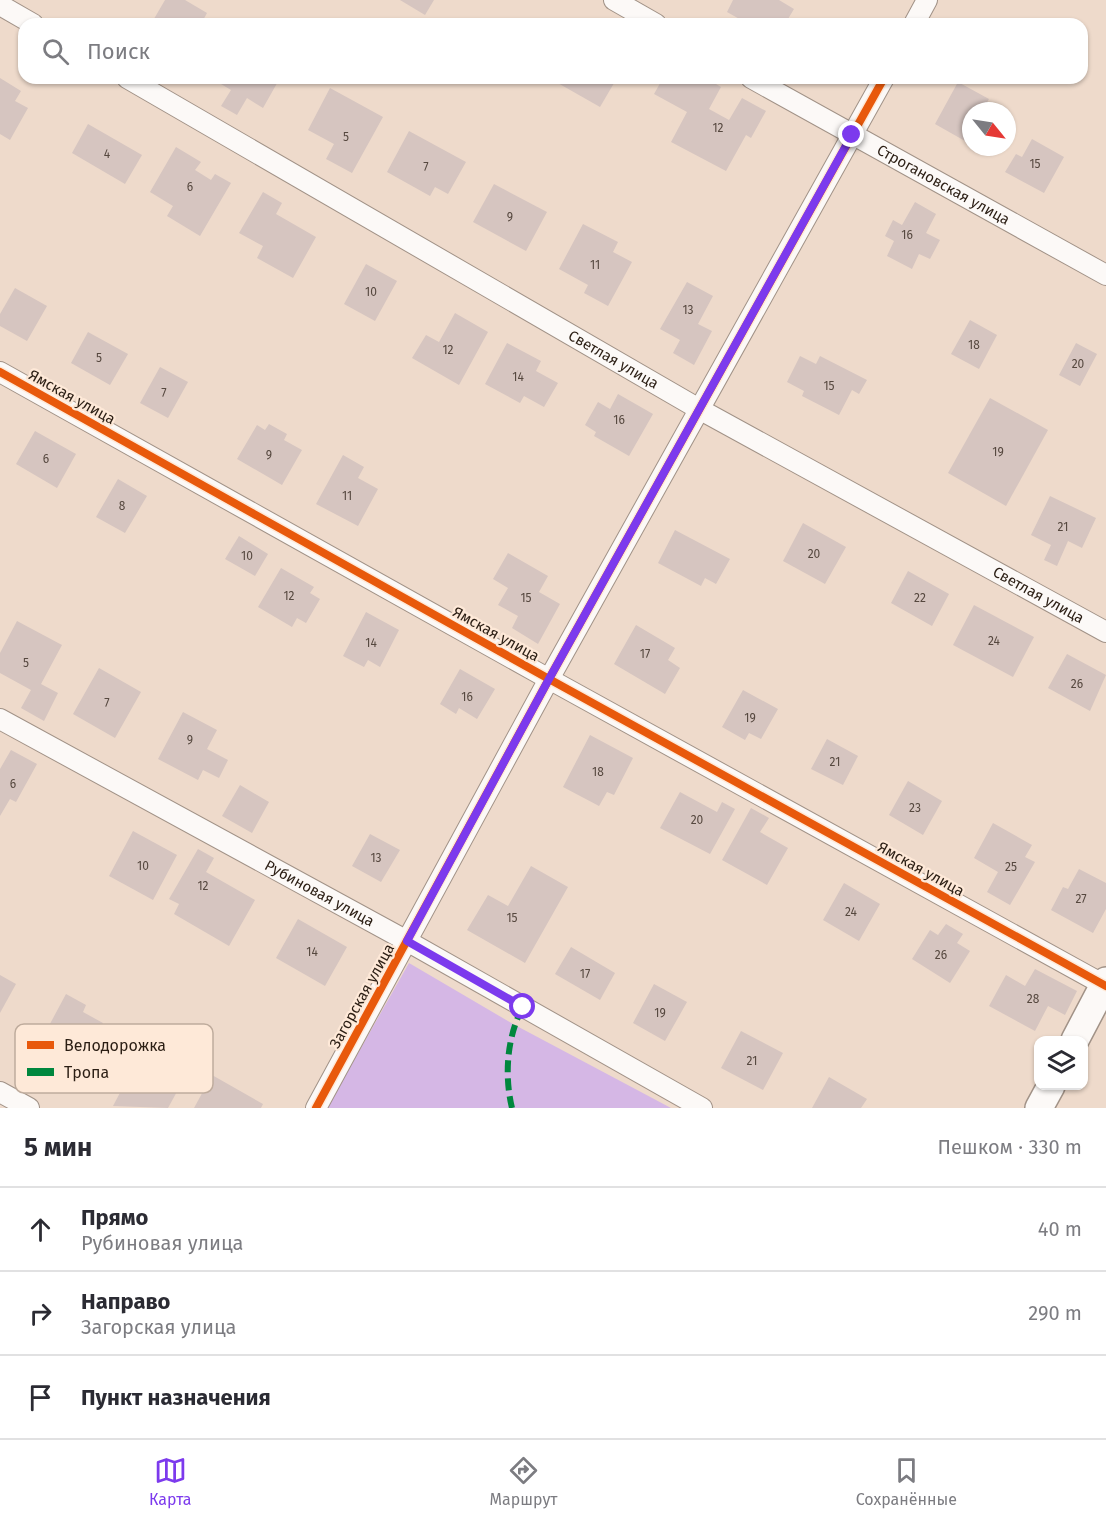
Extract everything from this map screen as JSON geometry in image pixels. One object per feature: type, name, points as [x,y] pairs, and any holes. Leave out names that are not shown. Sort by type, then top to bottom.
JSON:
[{"type":"street","points":[[614,0],[646,18]]},
{"type":"street","points":[[917,18],[927,0]]},
{"type":"street","points":[[0,5],[23,18]]},
{"type":"street","name":"Светлая улица","points":[[137,84],[699,409],[1106,632]]},
{"type":"street","name":"Строгановская улица","points":[[763,84],[1106,275]]},
{"type":"street","name":"Загорская улица","points":[[316,1108],[549,679],[881,84]]},
{"type":"street","name":"Ямская улица","points":[[0,372],[549,679],[1105,984]]},
{"type":"street","name":"Рубиновая улица","points":[[0,719],[407,941],[702,1108]]},
{"type":"street","points":[[1078,1036],[1105,984]]},
{"type":"street","points":[[1039,1108],[1049,1090]]},
{"type":"street","points":[[0,1092],[29,1108]]},
{"type":"shaded area","points":[[409,963],[513,1024],[671,1108],[327,1108]]},
{"type":"building","points":[[165,0],[185,0],[207,13],[204,18],[154,18]]},
{"type":"building","points":[[400,0],[434,0],[425,15]]},
{"type":"building","points":[[733,0],[779,0],[794,9],[789,18],[738,18],[727,12]]},
{"type":"building","points":[[0,78],[21,91],[15,101],[28,108],[10,140],[0,134]]},
{"type":"building","points":[[221,84],[277,84],[263,108],[247,98],[237,115],[221,106],[231,90]]},
{"type":"building","points":[[560,84],[613,84],[600,107]]},
{"type":"building","points":[[660,84],[716,84],[721,87],[709,109],[729,120],[742,98],[766,111],[751,138],[746,135],[726,171],[671,142],[687,112],[654,94]]},
{"type":"building","points":[[957,84],[962,84],[989,99],[987,102],[962,102],[962,139],[935,124]]},
{"type":"building","points":[[330,88],[383,117],[352,173],[326,159],[334,144],[308,130]]},
{"type":"building","points":[[88,124],[142,155],[125,184],[72,153]]},
{"type":"building","points":[[409,131],[466,162],[448,194],[435,187],[430,196],[387,172]]},
{"type":"building","points":[[1032,139],[1064,157],[1044,193],[1005,172],[1016,154],[1022,157]]},
{"type":"building","points":[[176,147],[201,162],[195,170],[211,180],[215,174],[231,183],[200,236],[167,216],[173,206],[150,192]]},
{"type":"building","points":[[494,184],[547,212],[526,251],[473,222]]},
{"type":"building","points":[[263,192],[282,203],[276,214],[316,237],[293,278],[257,258],[263,246],[239,233]]},
{"type":"building","points":[[915,202],[936,214],[926,233],[940,240],[930,259],[919,254],[912,269],[887,256],[894,241],[885,236],[893,220],[902,225]]},
{"type":"building","points":[[583,224],[618,242],[613,252],[632,262],[608,306],[584,293],[588,285],[559,269]]},
{"type":"building","points":[[366,264],[397,281],[375,321],[344,304]]},
{"type":"building","points":[[687,282],[713,296],[698,324],[712,331],[694,365],[673,353],[680,340],[660,329]]},
{"type":"building","points":[[15,288],[47,306],[27,341],[0,326],[0,314]]},
{"type":"building","points":[[455,313],[488,332],[459,385],[412,358],[426,335],[439,342]]},
{"type":"building","points":[[970,320],[997,335],[979,369],[951,354]]},
{"type":"building","points":[[88,332],[128,354],[110,385],[71,363]]},
{"type":"building","points":[[507,343],[541,361],[536,371],[558,383],[544,407],[524,396],[520,403],[485,384]]},
{"type":"building","points":[[1076,343],[1097,354],[1080,386],[1059,375]]},
{"type":"building","points":[[800,356],[816,364],[820,356],[867,380],[859,394],[852,390],[839,415],[802,396],[804,391],[787,382]]},
{"type":"building","points":[[160,367],[188,382],[168,418],[140,403]]},
{"type":"building","points":[[618,394],[653,414],[629,456],[594,436],[596,432],[585,425],[598,402],[610,409]]},
{"type":"building","points":[[990,398],[1048,430],[1006,506],[948,473]]},
{"type":"building","points":[[269,424],[287,434],[284,440],[302,450],[282,485],[237,459],[257,425],[265,430]]},
{"type":"building","points":[[35,431],[76,454],[57,488],[16,464]]},
{"type":"building","points":[[343,455],[364,467],[358,478],[378,489],[358,526],[316,504]]},
{"type":"building","points":[[118,479],[147,496],[125,533],[96,517]]},
{"type":"building","points":[[1050,496],[1096,518],[1082,548],[1068,541],[1057,566],[1044,560],[1051,545],[1031,535]]},
{"type":"building","points":[[803,523],[846,547],[825,584],[783,561]]},
{"type":"building","points":[[675,530],[730,559],[716,584],[705,578],[701,586],[658,563]]},
{"type":"building","points":[[239,536],[268,554],[255,576],[225,559]]},
{"type":"building","points":[[508,553],[548,576],[539,592],[560,604],[538,644],[512,628],[518,616],[498,605],[508,588],[493,579]]},
{"type":"building","points":[[281,568],[314,587],[310,593],[320,599],[306,623],[297,618],[292,627],[258,607]]},
{"type":"building","points":[[908,571],[949,594],[932,626],[891,603]]},
{"type":"building","points":[[974,605],[1034,637],[1013,677],[953,645]]},
{"type":"building","points":[[366,612],[399,630],[380,667],[368,660],[364,667],[343,656]]},
{"type":"building","points":[[17,621],[62,645],[41,684],[58,693],[44,721],[21,708],[31,690],[0,673],[0,653]]},
{"type":"building","points":[[636,625],[675,648],[668,660],[680,668],[665,694],[614,664]]},
{"type":"building","points":[[1067,654],[1106,675],[1090,711],[1048,688]]},
{"type":"building","points":[[99,668],[141,692],[115,738],[73,714]]},
{"type":"building","points":[[460,669],[495,689],[477,719],[459,708],[456,714],[440,704]]},
{"type":"building","points":[[743,690],[778,709],[761,739],[749,733],[745,740],[722,727]]},
{"type":"building","points":[[183,712],[217,730],[207,749],[228,760],[219,778],[203,770],[198,780],[158,759]]},
{"type":"building","points":[[590,735],[633,758],[614,795],[607,792],[599,806],[563,787]]},
{"type":"building","points":[[827,739],[858,756],[843,785],[811,769]]},
{"type":"building","points":[[11,750],[37,764],[16,802],[10,799],[0,816],[0,769]]},
{"type":"building","points":[[908,781],[942,801],[923,835],[889,815]]},
{"type":"building","points":[[240,785],[269,802],[252,833],[222,816]]},
{"type":"building","points":[[680,792],[717,812],[722,802],[735,809],[710,854],[660,828]]},
{"type":"building","points":[[751,808],[769,818],[760,832],[788,848],[767,885],[722,860]]},
{"type":"building","points":[[993,823],[1032,845],[1025,857],[1035,862],[1010,905],[987,892],[998,872],[974,858]]},
{"type":"building","points":[[133,831],[177,855],[153,900],[109,876]]},
{"type":"building","points":[[370,834],[400,850],[381,882],[352,866]]},
{"type":"building","points":[[198,849],[214,858],[206,872],[255,900],[229,946],[174,914],[179,904],[169,899]]},
{"type":"building","points":[[531,866],[568,887],[525,963],[467,930],[488,895],[508,906]]},
{"type":"building","points":[[1079,869],[1106,883],[1106,909],[1093,933],[1051,910],[1063,887],[1068,889]]},
{"type":"building","points":[[844,883],[880,904],[859,941],[823,920]]},
{"type":"building","points":[[298,919],[347,947],[325,986],[276,958]]},
{"type":"building","points":[[946,924],[963,934],[957,943],[970,951],[950,983],[912,959],[930,930],[938,935]]},
{"type":"building","points":[[571,947],[615,973],[600,1000],[555,974]]},
{"type":"building","points":[[1035,969],[1077,991],[1065,1015],[1048,1006],[1035,1031],[989,1006],[1006,975],[1025,986]]},
{"type":"building","points":[[0,975],[16,984],[0,1013]]},
{"type":"building","points":[[654,984],[687,1002],[665,1041],[633,1023]]},
{"type":"building","points":[[66,994],[86,1005],[83,1012],[103,1023],[102,1024],[50,1024]]},
{"type":"building","points":[[741,1031],[783,1053],[763,1090],[721,1068]]},
{"type":"building","points":[[213,1076],[263,1104],[261,1108],[194,1108],[202,1093],[213,1093]]},
{"type":"building","points":[[829,1077],[867,1099],[861,1108],[812,1108]]},
{"type":"building","points":[[120,1093],[176,1093],[168,1108],[113,1106]]},
{"type":"marked path","points":[[512,1108],[508,1082],[508,1056],[513,1030],[523,1007]]},
{"type":"cycle path","points":[[316,1108],[549,679],[881,84]]},
{"type":"cycle path","points":[[0,372],[549,679],[1106,986]]},
{"type":"route","points":[[523,1007],[407,941],[549,679],[852,135]]}]
